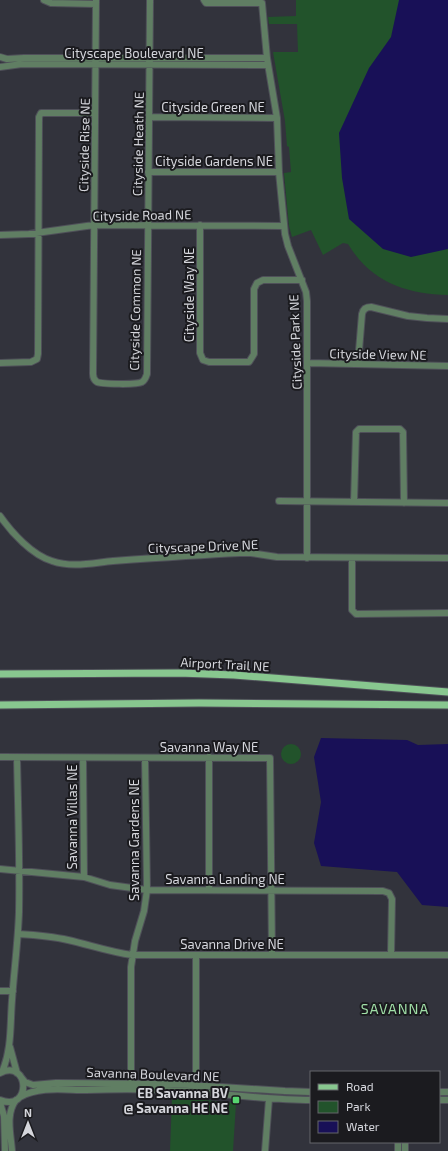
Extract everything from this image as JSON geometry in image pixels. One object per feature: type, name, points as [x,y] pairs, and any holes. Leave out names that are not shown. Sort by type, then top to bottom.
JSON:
[{"type":"main road","name":"Airport Trail NE","points":[[0,674],[179,673],[234,675],[448,692]]},
{"type":"main road","points":[[0,705],[199,703],[448,705]]},
{"type":"street","points":[[44,0],[51,3],[96,2]]},
{"type":"street","name":"Cityside Heath NE","points":[[147,225],[150,0]]},
{"type":"street","points":[[204,0],[206,3],[262,2]]},
{"type":"street","name":"Cityside Rise NE","points":[[94,225],[96,2]]},
{"type":"street","name":"Cityside Park NE","points":[[262,2],[267,58],[277,118],[284,226],[288,246],[302,280],[307,301],[307,558]]},
{"type":"street","name":"Cityscape Boulevard NE","points":[[0,57],[7,59],[96,57],[267,58]]},
{"type":"street","name":"Cityscape Boulevard NE","points":[[0,67],[22,64],[268,65]]},
{"type":"street","points":[[0,363],[31,362],[37,359],[39,117],[41,113],[95,113]]},
{"type":"street","name":"Cityside Green NE","points":[[149,118],[277,118]]},
{"type":"street","name":"Cityside Gardens NE","points":[[148,172],[280,172]]},
{"type":"street","name":"Cityside Road NE","points":[[0,235],[39,233],[94,225],[284,226]]},
{"type":"street","name":"Cityside Common NE","points":[[94,225],[93,377],[99,383],[138,384],[144,380],[147,374],[147,225]]},
{"type":"street","name":"Cityside Way NE","points":[[200,225],[200,352],[204,360],[209,362],[248,362],[254,354],[254,289],[257,283],[263,280],[302,280]]},
{"type":"street","points":[[358,363],[363,309],[371,307],[420,317],[448,319]]},
{"type":"street","name":"Cityside View NE","points":[[308,363],[448,366]]},
{"type":"street","points":[[354,502],[356,432],[359,429],[400,429],[403,432],[404,503]]},
{"type":"street","points":[[279,501],[448,503]]},
{"type":"street","name":"Cityscape Drive NE","points":[[0,516],[15,535],[27,545],[51,561],[73,565],[240,553],[251,553],[277,558],[448,558]]},
{"type":"street","points":[[352,558],[352,610],[356,614],[448,613]]},
{"type":"street","name":"Savanna Way NE","points":[[0,757],[270,758],[272,955]]},
{"type":"street","points":[[209,757],[209,890]]},
{"type":"street","points":[[1,1072],[6,1063],[10,1047],[18,934],[19,870],[17,758]]},
{"type":"street","name":"Savanna Villas NE","points":[[83,758],[84,877]]},
{"type":"street","name":"Savanna Gardens NE","points":[[131,1086],[131,967],[137,931],[144,911],[146,890],[145,758]]},
{"type":"street","name":"Savanna Landing NE","points":[[0,869],[84,877],[110,885],[146,890],[383,890],[389,893],[392,899],[391,955]]},
{"type":"street","name":"Savanna Drive NE","points":[[18,934],[47,936],[69,940],[110,951],[132,955],[448,955]]},
{"type":"street","points":[[196,956],[196,1092]]},
{"type":"street","points":[[0,991],[13,991]]},
{"type":"street","points":[[10,1047],[24,1087],[18,1099],[11,1106],[12,1151]]},
{"type":"street","points":[[1,1072],[7,1070],[19,1075]]},
{"type":"street","name":"Savanna Boulevard NE","points":[[19,1075],[25,1082],[33,1085],[56,1083],[131,1086],[269,1098],[310,1100]]},
{"type":"street","name":"Savanna Boulevard NE","points":[[0,1100],[6,1102],[18,1099],[29,1092],[44,1090],[196,1084],[264,1090],[310,1092]]},
{"type":"street","points":[[265,1151],[269,1098]]},
{"type":"street","points":[[0,1103],[4,1116],[5,1151]]},
{"type":"green space","points":[[296,0],[448,0],[448,295],[418,292],[391,283],[379,277],[367,268],[348,244],[343,243],[323,255],[311,230],[292,237],[289,226],[284,173],[291,172],[289,147],[287,146],[285,121],[273,52],[298,52],[297,24],[269,24],[268,17],[296,16]]},
{"type":"green space","points":[[291,744],[298,747],[301,754],[298,761],[291,764],[284,761],[281,754],[284,747]]},
{"type":"green space","points":[[172,1097],[236,1103],[233,1151],[170,1151]]},
{"type":"water","points":[[399,0],[448,0],[448,249],[411,257],[383,249],[349,219],[342,178],[339,133],[369,68],[391,37]]},
{"type":"water","points":[[321,738],[407,740],[418,745],[448,744],[448,907],[422,905],[397,872],[321,866],[314,843],[321,802],[314,757]]},
{"type":"place","name":"EB Savanna BV @ Savanna HE NE","points":[[236,1100]]},
{"type":"district","name":"SAVANNA","points":[[395,1009]]}]
